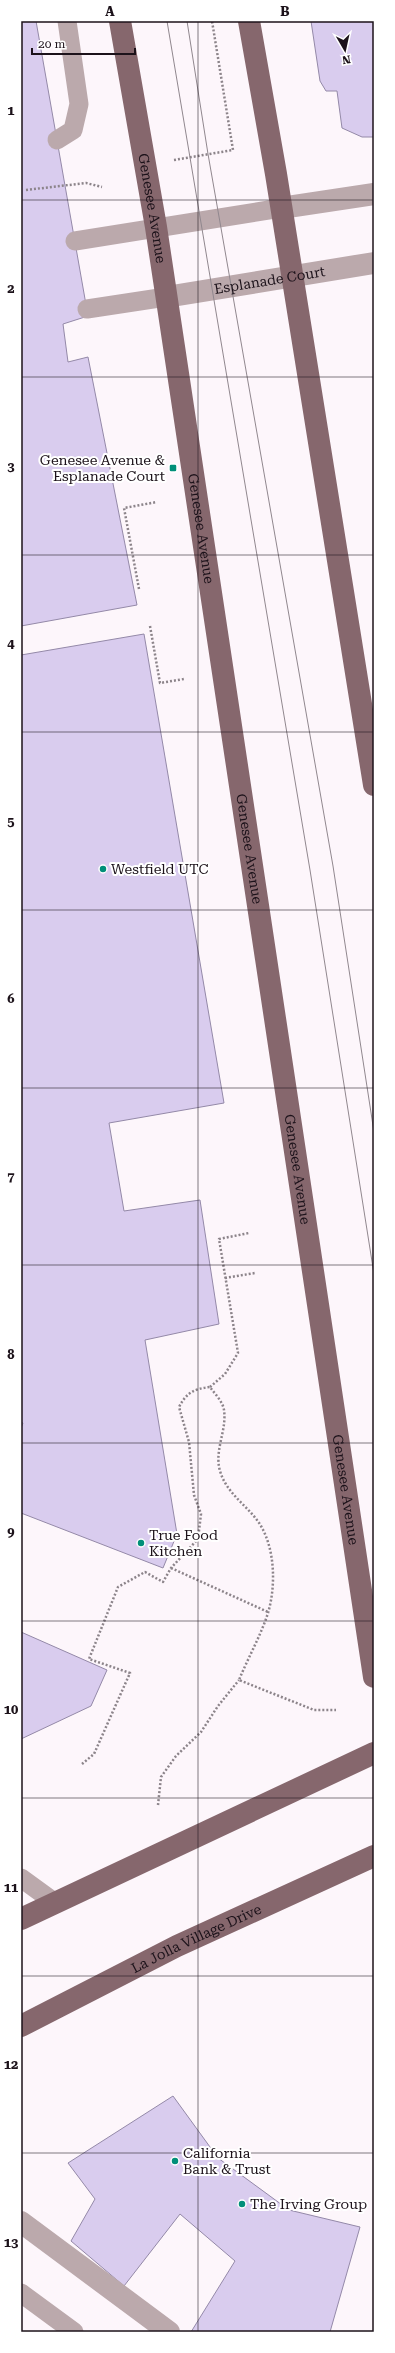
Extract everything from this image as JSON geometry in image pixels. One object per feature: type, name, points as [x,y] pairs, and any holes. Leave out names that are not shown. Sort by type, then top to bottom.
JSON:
[{"type":"main road","name":"Genesee Avenue","points":[[120,21],[156,227],[374,1677]]},
{"type":"main road","points":[[249,21],[281,208],[374,785]]},
{"type":"main road","points":[[21,1919],[54,1902],[374,1753]]},
{"type":"main road","name":"La Jolla Village Drive","points":[[21,2026],[177,1946],[374,1856]]},
{"type":"street","points":[[281,208],[374,194]]},
{"type":"street","name":"Esplanade Court","points":[[166,297],[374,263]]},
{"type":"street","points":[[21,2222],[169,2332]]},
{"type":"lane","points":[[57,140],[73,130],[79,104],[67,21]]},
{"type":"lane","points":[[75,241],[281,208]]},
{"type":"lane","points":[[86,309],[166,297]]},
{"type":"lane","points":[[21,1878],[54,1902]]},
{"type":"lane","points":[[21,2293],[74,2332]]},
{"type":"path","points":[[172,160],[233,150],[212,21]]},
{"type":"path","points":[[26,190],[86,183],[102,187]]},
{"type":"path","points":[[139,589],[124,508],[157,502]]},
{"type":"path","points":[[150,626],[160,683],[184,679]]},
{"type":"path","points":[[82,1764],[94,1754],[130,1674],[90,1659],[118,1587],[145,1572],[163,1582],[171,1568],[198,1539],[201,1514],[194,1495],[188,1442],[180,1407],[186,1395],[198,1388],[210,1387],[225,1374],[238,1353],[219,1239],[249,1233]]},
{"type":"path","points":[[225,1278],[255,1273]]},
{"type":"path","points":[[158,1805],[161,1777],[176,1756],[201,1732],[218,1706],[239,1680],[268,1612],[273,1565],[269,1544],[261,1526],[234,1498],[220,1471],[219,1441],[224,1424],[224,1409],[210,1387]]},
{"type":"path","points":[[171,1568],[268,1612]]},
{"type":"path","points":[[239,1680],[314,1710],[336,1710]]},
{"type":"building","points":[[21,21],[36,21],[88,316],[63,324],[68,362],[88,357],[137,605],[21,626]]},
{"type":"building","points":[[311,21],[374,21],[374,137],[362,137],[342,128],[337,91],[326,91],[320,81]]},
{"type":"building","name":"Westfield UTC","points":[[144,634],[224,1103],[109,1123],[124,1211],[200,1200],[219,1324],[145,1340],[177,1534],[163,1568],[21,1513],[21,1428],[23,1423],[21,1422],[21,655]]},
{"type":"building","points":[[21,1632],[107,1670],[91,1706],[21,1739]]},
{"type":"building","points":[[173,2096],[218,2158],[289,2210],[360,2227],[330,2332],[191,2332],[235,2261],[180,2214],[124,2286],[71,2241],[95,2199],[68,2163]]},
{"type":"tram line","points":[[167,21],[310,870],[374,1274]]},
{"type":"tram line","points":[[187,21],[208,154],[333,866],[374,1132]]},
{"type":"place","name":"Genesee Avenue & Esplanade Court","points":[[173,468]]},
{"type":"place","name":"Westfield UTC","points":[[103,869]]},
{"type":"place","name":"True Food Kitchen","points":[[141,1543]]},
{"type":"place","name":"California Bank & Trust","points":[[175,2161]]},
{"type":"place","name":"The Irving Group","points":[[242,2204]]}]
